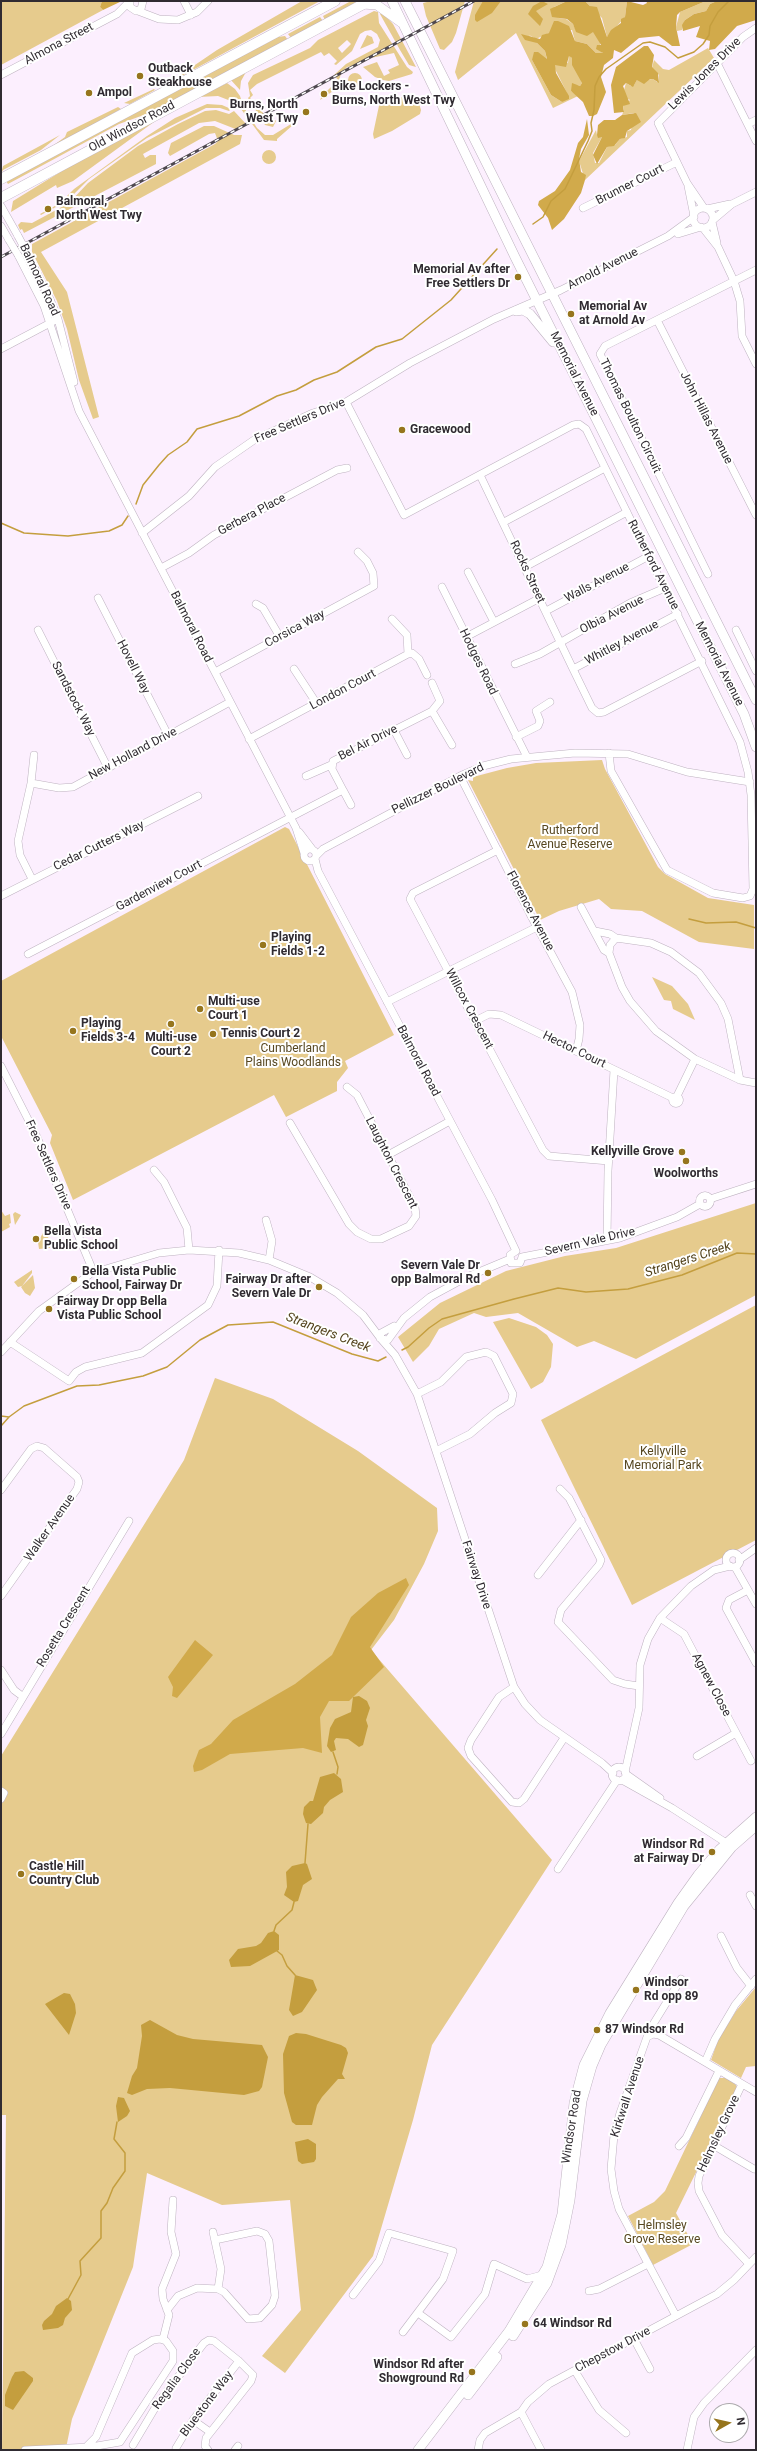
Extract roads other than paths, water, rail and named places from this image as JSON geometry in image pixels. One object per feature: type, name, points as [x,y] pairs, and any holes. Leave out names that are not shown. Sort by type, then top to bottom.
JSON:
[{"type":"highway","name":"Old Windsor Road","points":[[1,179],[335,1]]},
{"type":"highway","name":"Old Windsor Road","points":[[1,198],[366,3]]},
{"type":"main road","name":"Memorial Avenue","points":[[392,1],[537,301],[744,714],[756,747]]},
{"type":"main road","points":[[366,3],[377,5],[402,23]]},
{"type":"main road","name":"Memorial Avenue","points":[[407,3],[756,700]]},
{"type":"main road","points":[[516,310],[522,310],[530,314],[562,350]]},
{"type":"main road","name":"Windsor Road","points":[[418,2450],[497,2348],[527,2304],[542,2275],[556,2240],[562,2214],[574,2104],[584,2065],[610,2013],[678,1903],[698,1875],[756,1817]]},
{"type":"main road","name":"Windsor Road","points":[[425,2450],[515,2333],[547,2283],[565,2231],[579,2114],[592,2066],[617,2016],[684,1906],[729,1845],[756,1826]]},
{"type":"street","points":[[184,1],[191,16]]},
{"type":"street","points":[[129,2],[130,7],[136,11],[172,21],[191,16],[208,1]]},
{"type":"street","name":"Almona Street","points":[[1,75],[117,14],[129,2]]},
{"type":"street","points":[[136,11],[143,3],[150,14]]},
{"type":"street","name":"Almona Street","points":[[117,14],[136,11]]},
{"type":"street","name":"Lewis Jones Drive","points":[[677,162],[658,124],[660,120],[743,37],[756,28]]},
{"type":"street","points":[[717,63],[756,141]]},
{"type":"street","points":[[748,124],[756,120]]},
{"type":"street","points":[[677,162],[687,183],[705,208],[712,213],[718,247]]},
{"type":"street","name":"Brunner Court","points":[[583,208],[677,162]]},
{"type":"street","points":[[687,183],[696,224],[702,227],[718,247],[734,281],[740,301],[742,332],[756,364]]},
{"type":"street","points":[[702,227],[709,226],[732,204],[756,192]]},
{"type":"street","points":[[694,216],[697,210],[732,204]]},
{"type":"street","name":"Balmoral Road","points":[[1,206],[26,250],[58,319],[87,427]]},
{"type":"street","name":"Arnold Avenue","points":[[537,301],[668,236],[694,216]]},
{"type":"street","name":"Balmoral Road","points":[[1,226],[34,286],[51,323],[74,397],[87,427],[290,817],[314,855],[318,871],[502,1220],[516,1251]]},
{"type":"street","name":"Arnold Avenue","points":[[668,236],[702,227]]},
{"type":"street","name":"Thomas Boulton Circuit","points":[[708,574],[600,357],[601,349],[756,270]]},
{"type":"street","name":"Free Settlers Drive","points":[[142,533],[189,496],[215,467],[254,440],[313,413],[346,402],[410,363],[494,319],[537,301]]},
{"type":"street","points":[[1,349],[58,319]]},
{"type":"street","name":"John Hillas Avenue","points":[[657,320],[756,515]]},
{"type":"street","points":[[749,350],[756,347]]},
{"type":"street","name":"Rutherford Avenue","points":[[346,402],[404,516],[579,424],[586,429],[702,661],[740,742],[750,782],[752,894],[743,898],[712,893],[673,874],[663,865],[610,769],[609,753]]},
{"type":"street","name":"Gerbera Place","points":[[160,568],[189,553],[214,535],[337,470],[347,468]]},
{"type":"street","points":[[504,522],[605,468]]},
{"type":"street","name":"Rocks Street","points":[[480,475],[504,522],[573,669]]},
{"type":"street","points":[[525,567],[627,512]]},
{"type":"street","name":"Corsica Way","points":[[214,672],[374,586],[373,573],[367,561],[358,552]]},
{"type":"street","name":"Walls Avenue","points":[[546,610],[649,556]]},
{"type":"street","points":[[468,572],[494,622]]},
{"type":"street","name":"Hodges Road","points":[[442,587],[527,757]]},
{"type":"street","name":"Olbia Avenue","points":[[515,664],[560,642],[630,603],[665,588]]},
{"type":"street","name":"Hovell Way","points":[[98,598],[168,735]]},
{"type":"street","points":[[466,637],[540,598]]},
{"type":"street","points":[[256,604],[263,608],[280,637]]},
{"type":"street","name":"Whitley Avenue","points":[[678,614],[573,669],[592,708],[598,713],[603,712],[702,661]]},
{"type":"street","points":[[392,619],[406,635],[408,654],[412,653],[419,659],[428,675]]},
{"type":"street","name":"Sandstock Way","points":[[38,630],[108,768]]},
{"type":"street","points":[[736,630],[756,671]]},
{"type":"street","name":"London Court","points":[[249,739],[408,654]]},
{"type":"street","points":[[294,669],[317,704]]},
{"type":"street","points":[[432,683],[440,701],[432,711],[452,745]]},
{"type":"street","name":"New Holland Drive","points":[[31,783],[66,788],[73,787],[230,702]]},
{"type":"street","points":[[516,737],[538,726],[540,721],[536,711],[550,702]]},
{"type":"street","name":"Bel Air Drive","points":[[351,805],[330,765],[333,762],[432,711]]},
{"type":"street","points":[[394,730],[407,755]]},
{"type":"street","name":"Pellizzer Boulevard","points":[[314,855],[460,776],[483,766],[527,757],[575,753],[628,754],[687,772],[750,782]]},
{"type":"street","points":[[32,879],[20,855],[18,841],[31,783],[34,755]]},
{"type":"street","points":[[306,776],[330,765]]},
{"type":"street","name":"Florence Avenue","points":[[460,776],[572,992],[580,1025],[576,1051]]},
{"type":"street","points":[[290,817],[342,790]]},
{"type":"street","name":"Cedar Cutters Way","points":[[1,896],[93,848],[114,840],[198,796]]},
{"type":"street","name":"Gardenview Court","points":[[28,954],[290,817]]},
{"type":"street","name":"Balmoral Road","points":[[296,828],[305,859],[314,855]]},
{"type":"street","name":"Willcox Crescent","points":[[498,850],[410,895],[410,899],[543,1150],[549,1156],[609,1161]]},
{"type":"street","points":[[304,853],[314,855]]},
{"type":"street","points":[[581,907],[604,950],[609,953]]},
{"type":"street","points":[[387,1002],[537,927]]},
{"type":"street","points":[[595,931],[610,934],[616,938],[641,940],[661,947],[686,961],[699,973],[721,1003],[733,1037],[740,1080]]},
{"type":"street","points":[[616,938],[610,945],[609,953],[622,987],[639,1014],[656,1032],[695,1059],[740,1080],[756,1082]]},
{"type":"street","name":"Hector Court","points":[[475,1021],[489,1014],[497,1014],[614,1070],[675,1097],[695,1059]]},
{"type":"street","points":[[725,1072],[732,1069],[737,1062]]},
{"type":"street","name":"Free Settlers Drive","points":[[1,1066],[37,1137],[91,1266]]},
{"type":"street","points":[[607,1240],[609,1161],[614,1070]]},
{"type":"street","name":"Laughton Crescent","points":[[290,1124],[349,1224],[361,1235],[371,1239],[389,1236],[409,1226],[416,1216],[415,1207],[357,1095],[347,1087]]},
{"type":"street","points":[[388,1155],[450,1121]]},
{"type":"street","points":[[154,1170],[164,1182],[187,1228],[189,1250]]},
{"type":"street","name":"Severn Vale Drive","points":[[522,1257],[607,1240],[676,1217],[700,1204],[708,1205],[710,1199],[756,1184]]},
{"type":"street","points":[[266,1220],[272,1241],[269,1260]]},
{"type":"street","name":"Fairway Drive","points":[[99,1271],[146,1256],[189,1250],[219,1250],[269,1260],[300,1271],[330,1288],[386,1334],[395,1355],[417,1394],[514,1686],[534,1713],[564,1738],[729,1845]]},
{"type":"street","points":[[10,1342],[69,1381],[76,1372],[85,1367],[142,1353],[201,1312],[208,1305],[216,1286],[219,1250]]},
{"type":"street","points":[[516,1251],[522,1257],[521,1262],[516,1265],[510,1259],[511,1253],[516,1251]]},
{"type":"street","points":[[380,1339],[385,1341],[386,1334],[413,1310],[438,1292],[467,1277],[510,1259]]},
{"type":"street","points":[[1,1352],[51,1300],[89,1275],[96,1276],[99,1271],[96,1266],[91,1266],[88,1270],[89,1275]]},
{"type":"street","name":"Fairway Drive","points":[[369,1321],[380,1339],[395,1355]]},
{"type":"street","points":[[417,1394],[441,1382],[466,1357],[486,1352],[494,1356],[513,1394],[511,1403],[495,1413],[470,1434],[436,1451]]},
{"type":"street","name":"Walker Avenue","points":[[1,1490],[34,1447],[44,1448],[77,1477],[79,1486],[1,1596]]},
{"type":"street","points":[[560,1489],[569,1498],[599,1555],[600,1563],[561,1610],[558,1622],[613,1680],[639,1686]]},
{"type":"street","points":[[538,1575],[580,1520]]},
{"type":"street","name":"Rosetta Crescent","points":[[1,1734],[22,1696],[129,1521]]},
{"type":"street","points":[[714,1570],[736,1562],[753,1550]]},
{"type":"street","points":[[558,1869],[619,1774],[629,1754],[639,1708],[639,1686],[643,1651],[660,1618],[691,1586],[714,1570],[730,1554],[736,1562],[748,1590],[756,1604]]},
{"type":"street","points":[[726,1559],[736,1562]]},
{"type":"street","points":[[748,1590],[729,1600],[726,1608],[756,1663]]},
{"type":"street","name":"Agnew Close","points":[[660,1618],[684,1634],[750,1761]]},
{"type":"street","points":[[1,1670],[14,1690],[22,1696]]},
{"type":"street","points":[[514,1686],[499,1697],[471,1740],[468,1748],[471,1756],[512,1802],[519,1803],[524,1799],[564,1738]]},
{"type":"street","points":[[697,1756],[736,1734]]},
{"type":"street","points":[[1,1791],[4,1793],[1,1799]]},
{"type":"street","points":[[750,1895],[756,1906]]},
{"type":"street","points":[[721,1936],[737,1968],[751,1986]]},
{"type":"street","name":"Kirkwall Avenue","points":[[676,2316],[620,2209],[614,2191],[611,2169],[614,2135],[620,2113],[647,2037],[653,2034],[652,2026],[681,1980]]},
{"type":"street","points":[[705,2062],[731,2012],[756,1980]]},
{"type":"street","points":[[653,2034],[659,2035],[756,2092]]},
{"type":"street","points":[[679,2146],[686,2138],[719,2071]]},
{"type":"street","name":"Helmsley Grove","points":[[742,2084],[699,2176],[699,2191],[722,2235],[749,2264]]},
{"type":"street","points":[[713,2145],[754,2169]]},
{"type":"street","points":[[163,2339],[169,2320],[163,2299],[162,2289],[176,2254],[171,2232],[173,2200]]},
{"type":"street","points":[[167,2310],[178,2296],[190,2289],[218,2289],[228,2296],[245,2316],[252,2320],[263,2316],[274,2300],[269,2241],[265,2234],[257,2231],[215,2240]]},
{"type":"street","points":[[213,2232],[221,2269],[218,2289]]},
{"type":"street","points":[[353,2295],[379,2261],[389,2232],[453,2251],[444,2280],[403,2332]]},
{"type":"street","name":"Chepstow Drive","points":[[478,2450],[480,2440],[485,2433],[521,2412],[537,2393],[717,2294],[756,2257]]},
{"type":"street","points":[[418,2313],[451,2337],[485,2294],[494,2264],[527,2278],[542,2275]]},
{"type":"street","points":[[589,2291],[599,2289],[648,2264]]},
{"type":"street","points":[[527,2278],[530,2288],[527,2304]]},
{"type":"street","points":[[25,2450],[113,2445],[125,2437],[173,2361],[172,2347],[163,2339]]},
{"type":"street","points":[[87,2446],[96,2437],[132,2353],[148,2342],[163,2339]]},
{"type":"street","points":[[634,2339],[650,2369]]},
{"type":"street","name":"Regalia Close","points":[[133,2445],[158,2403],[204,2343],[209,2340],[214,2341],[251,2370],[253,2375],[251,2381],[210,2432]]},
{"type":"street","points":[[687,2450],[691,2427],[698,2413],[756,2350]]},
{"type":"street","name":"Bluestone Way","points":[[176,2448],[193,2420],[239,2361]]},
{"type":"street","points":[[575,2371],[599,2410],[626,2433]]},
{"type":"street","points":[[521,2412],[541,2450]]},
{"type":"street","points":[[193,2420],[210,2432],[206,2438],[205,2446],[208,2450]]},
{"type":"waterway","points":[[533,224],[543,217],[551,201],[565,189],[588,141],[592,131],[591,123],[594,110],[595,86],[599,77],[606,69],[643,43],[650,42],[665,47],[678,58],[694,52],[703,44],[709,35],[710,26],[718,12],[729,1]]},
{"type":"waterway","points":[[136,504],[143,485],[159,465],[168,455],[187,442],[197,429],[239,416],[277,396],[296,390],[314,380],[337,372],[376,347],[402,339],[451,300],[497,249]]},
{"type":"waterway","points":[[1,523],[24,533],[68,536],[109,531],[122,525],[128,516]]},
{"type":"waterway","points":[[689,919],[706,923],[736,922],[756,928]]},
{"type":"waterway","name":"Strangers Creek","points":[[402,1350],[408,1347],[429,1328],[442,1319],[514,1299],[558,1288],[586,1292],[628,1289],[682,1275],[737,1253],[756,1254]]},
{"type":"waterway","name":"Strangers Creek","points":[[1,1426],[9,1417],[24,1406],[77,1386],[99,1385],[143,1376],[167,1367],[200,1340],[228,1325],[273,1322],[352,1354],[378,1361],[386,1357]]},
{"type":"waterway","name":"Strangers Creek","points":[[1,1416],[9,1417]]},
{"type":"waterway","points":[[333,1752],[338,1767],[337,1774]]},
{"type":"waterway","points":[[305,1863],[308,1824]]},
{"type":"waterway","points":[[274,1931],[276,1925],[292,1910],[294,1902]]},
{"type":"waterway","points":[[277,1951],[282,1955],[287,1966],[295,1975]]},
{"type":"waterway","points":[[68,2299],[81,2275],[80,2261],[101,2238],[101,2211],[107,2203],[113,2188],[125,2171],[125,2153],[114,2139],[117,2122]]},
{"type":"railway","points":[[1,257],[474,1]]},
{"type":"place","name":"Outback Steakhouse","points":[[140,76]]},
{"type":"place","name":"Ampol","points":[[89,93]]},
{"type":"place","name":"Bike Lockers - Burns, North West Twy","points":[[324,94]]},
{"type":"place","name":"Burns, North West Twy","points":[[306,112]]},
{"type":"place","name":"Balmoral, North West Twy","points":[[48,209]]},
{"type":"place","name":"Memorial Av after Free Settlers Dr","points":[[518,277]]},
{"type":"place","name":"Memorial Av at Arnold Av","points":[[571,314]]},
{"type":"place","name":"Gracewood","points":[[402,430]]},
{"type":"place","name":"Playing Fields 1-2","points":[[263,945]]},
{"type":"place","name":"Multi-use Court 1","points":[[200,1009]]},
{"type":"place","name":"Multi-use Court 2","points":[[171,1024]]},
{"type":"place","name":"Playing Fields 3-4","points":[[73,1031]]},
{"type":"place","name":"Tennis Court 2","points":[[213,1034]]},
{"type":"place","name":"Kellyville Grove","points":[[682,1152]]},
{"type":"place","name":"Woolworths","points":[[686,1161]]},
{"type":"place","name":"Bella Vista Public School","points":[[36,1239]]},
{"type":"place","name":"Severn Vale Dr opp Balmoral Rd","points":[[488,1273]]},
{"type":"place","name":"Bella Vista Public School, Fairway Dr","points":[[74,1279]]},
{"type":"place","name":"Fairway Dr after Severn Vale Dr","points":[[319,1287]]},
{"type":"place","name":"Fairway Dr opp Bella Vista Public School","points":[[49,1309]]},
{"type":"place","name":"Windsor Rd at Fairway Dr","points":[[712,1852]]},
{"type":"place","name":"Castle Hill Country Club","points":[[21,1874]]},
{"type":"place","name":"Windsor Rd opp 89","points":[[636,1990]]},
{"type":"place","name":"87 Windsor Rd","points":[[597,2030]]},
{"type":"place","name":"64 Windsor Rd","points":[[525,2324]]},
{"type":"place","name":"Windsor Rd after Showground Rd","points":[[472,2372]]},
{"type":"park label","name":"Rutherford Avenue Reserve","points":[[570,838]]},
{"type":"park label","name":"Cumberland Plains Woodlands","points":[[293,1056]]},
{"type":"park label","name":"Kellyville Memorial Park","points":[[663,1459]]},
{"type":"park label","name":"Helmsley Grove Reserve","points":[[662,2233]]}]
